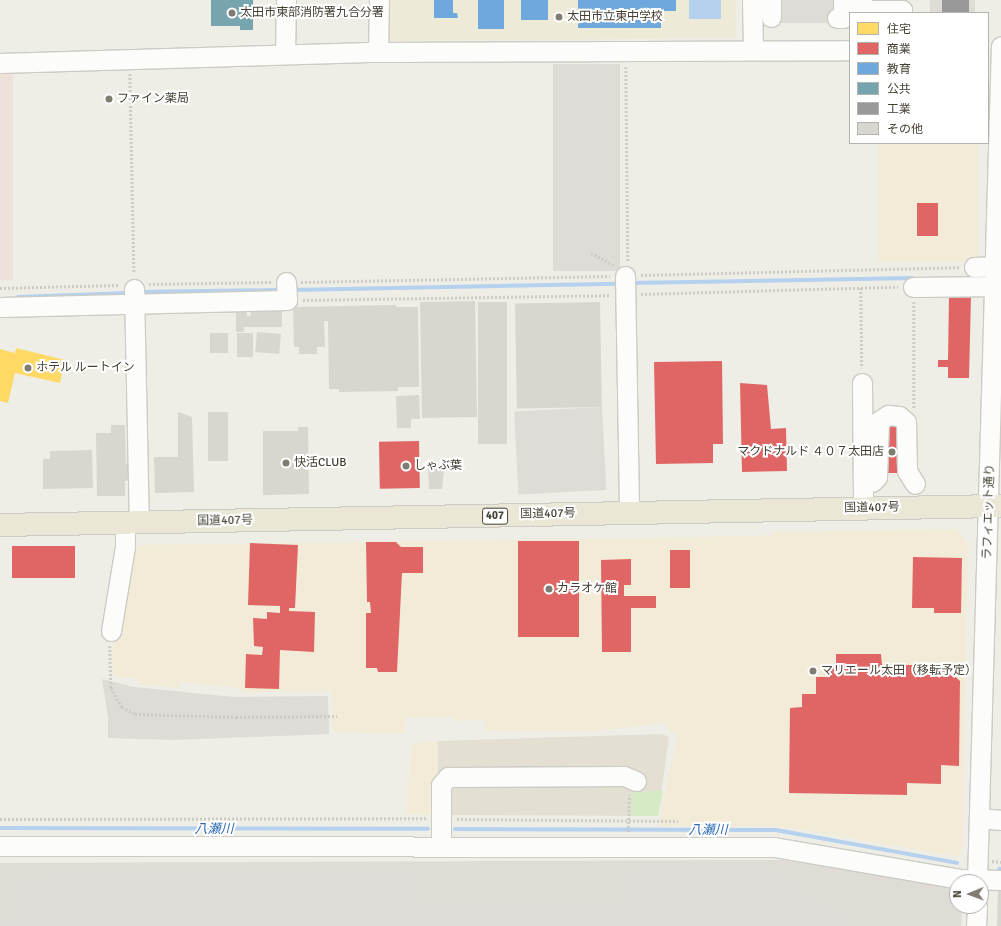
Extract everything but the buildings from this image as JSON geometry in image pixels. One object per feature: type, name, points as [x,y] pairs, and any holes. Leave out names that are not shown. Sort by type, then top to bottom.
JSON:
[{"type":"highway","name":"国道407号","points":[[0,525],[995,506]]},
{"type":"street","points":[[284,54],[286,0]]},
{"type":"street","points":[[378,52],[379,0]]},
{"type":"street","points":[[842,0],[843,18],[853,0]]},
{"type":"street","points":[[862,0],[862,10],[902,10],[902,12]]},
{"type":"street","points":[[752,2],[753,49]]},
{"type":"street","name":"ラフィエット通り","points":[[978,874],[979,818],[995,506],[1001,46]]},
{"type":"street","points":[[0,63],[378,52],[753,49],[849,50]]},
{"type":"street","points":[[989,49],[1001,49]]},
{"type":"street","points":[[974,267],[998,267]]},
{"type":"street","points":[[625,285],[629,513]]},
{"type":"street","points":[[914,287],[998,286]]},
{"type":"street","points":[[0,307],[134,294],[286,291]]},
{"type":"street","points":[[111,630],[125,546],[132,523],[134,294]]},
{"type":"street","points":[[862,383],[863,508]]},
{"type":"street","points":[[872,482],[877,477],[879,421],[888,415],[899,416],[906,422],[907,471],[915,484]]},
{"type":"street","points":[[441,847],[441,785],[444,780],[455,775],[624,776],[633,785]]},
{"type":"street","points":[[979,818],[1001,820]]},
{"type":"street","points":[[0,846],[774,847],[949,877]]},
{"type":"street","points":[[989,881],[1001,880]]},
{"type":"street","points":[[976,926],[977,914]]},
{"type":"path","points":[[130,60],[134,294]]},
{"type":"path","points":[[624,60],[628,263],[625,285]]},
{"type":"path","points":[[591,254],[622,270],[625,285]]},
{"type":"path","points":[[286,291],[625,285],[974,267]]},
{"type":"path","points":[[0,288],[134,294],[625,285],[861,288],[914,287],[915,414]]},
{"type":"path","points":[[861,288],[862,383]]},
{"type":"path","points":[[111,630],[111,688],[122,707],[135,714],[236,717],[337,716]]},
{"type":"path","points":[[628,824],[633,785]]},
{"type":"path","points":[[0,819],[441,818],[678,821]]},
{"type":"shaded area","name":"太田市立東中学校","points":[[383,0],[736,0],[736,38],[391,41],[383,33]]},
{"type":"shaded area","points":[[766,0],[848,0],[848,23],[766,23]]},
{"type":"shaded area","points":[[930,0],[975,0],[975,12],[930,12]]},
{"type":"shaded area","points":[[553,64],[620,64],[620,271],[553,271]]},
{"type":"shaded area","points":[[0,73],[13,73],[13,280],[0,280]]},
{"type":"shaded area","points":[[878,144],[978,144],[978,262],[878,262]]},
{"type":"shaded area","points":[[602,407],[606,490],[518,494],[514,412]]},
{"type":"shaded area","points":[[956,529],[968,543],[962,849],[958,857],[788,827],[658,826],[677,736],[662,723],[597,731],[484,731],[484,720],[454,721],[454,717],[405,718],[405,734],[333,732],[332,692],[239,692],[239,688],[180,682],[179,688],[137,684],[138,679],[114,676],[111,659],[129,545],[656,538],[773,535],[773,532]]},
{"type":"shaded area","points":[[102,679],[134,687],[233,697],[328,696],[329,734],[173,740],[108,738],[108,718]]},
{"type":"shaded area","points":[[663,734],[669,737],[658,816],[437,815],[438,741]]},
{"type":"shaded area","points":[[438,741],[437,815],[406,814],[412,743]]},
{"type":"shaded area","points":[[782,860],[949,887],[949,914],[962,914],[961,926],[0,926],[0,863]]},
{"type":"shaded area","points":[[630,864],[772,867],[864,926],[0,926],[0,918],[7,917],[9,876],[48,880],[49,870],[423,869],[422,906],[620,903],[621,875],[630,876]]},
{"type":"green space","points":[[663,791],[658,816],[631,816],[631,792]]},
{"type":"water","points":[[689,0],[721,0],[721,19],[689,19]]},
{"type":"waterway","points":[[630,283],[913,278]]},
{"type":"waterway","points":[[292,290],[619,284]]},
{"type":"waterway","points":[[138,292],[281,290]]},
{"type":"waterway","points":[[18,297],[130,293]]},
{"type":"waterway","name":"八瀬川","points":[[0,828],[428,829]]},
{"type":"waterway","name":"八瀬川","points":[[455,829],[776,830],[957,863]]},
{"type":"place","name":"太田市東部消防署九合分署","points":[[232,13]]},
{"type":"place","name":"太田市立東中学校","points":[[559,17]]},
{"type":"place","name":"ファイン薬局","points":[[109,99]]},
{"type":"place","name":"ホテル ルートイン","points":[[28,368]]},
{"type":"place","name":"マクドナルド ４０７太田店","points":[[892,452]]},
{"type":"place","name":"快活CLUB","points":[[286,463]]},
{"type":"place","name":"しゃぶ葉","points":[[406,466]]},
{"type":"place","name":"カラオケ館","points":[[549,589]]},
{"type":"place","name":"マリエール太田（移転予定）","points":[[813,671]]}]
